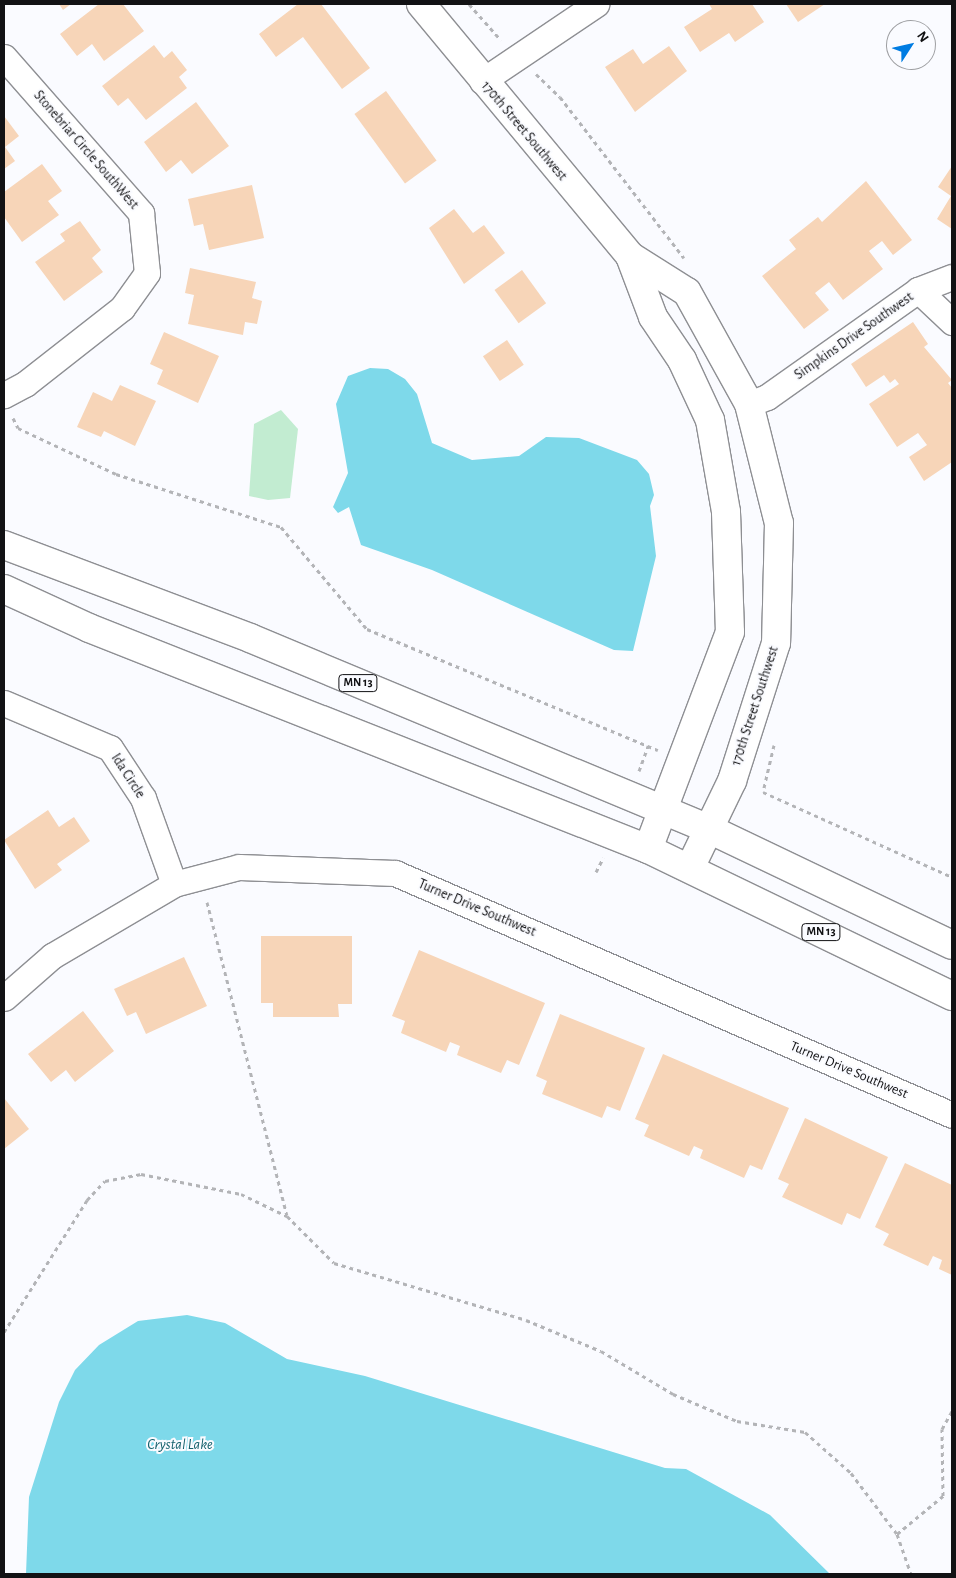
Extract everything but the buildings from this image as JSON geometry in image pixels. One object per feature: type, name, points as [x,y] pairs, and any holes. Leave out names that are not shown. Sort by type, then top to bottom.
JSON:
[{"type":"main road","name":"170th Street Southwest","points":[[421,4],[482,81],[630,256],[687,292],[749,404],[779,523],[776,643],[732,781],[690,868]]},
{"type":"main road","name":"170th Street Southwest","points":[[630,256],[653,317],[682,360],[710,420],[726,512],[730,632],[684,761],[648,849]]},
{"type":"main road","name":"MN 13","points":[[4,546],[250,638],[709,828],[952,945]]},
{"type":"main road","name":"MN 13","points":[[4,589],[89,628],[648,849],[952,996]]},
{"type":"street","points":[[482,81],[596,4]]},
{"type":"street","name":"Stonebriar Circle SouthWest","points":[[4,57],[141,213],[147,273],[122,308],[25,384],[7,404]]},
{"type":"street","points":[[918,290],[952,277]]},
{"type":"street","name":"Simpkins Drive Southwest","points":[[749,404],[767,397],[918,290],[952,322]]},
{"type":"street","name":"Ida Circle","points":[[4,703],[110,748],[143,798],[174,884]]},
{"type":"street","name":"Turner Drive Southwest","points":[[4,998],[52,956],[174,884],[240,867],[395,873],[952,1115]]},
{"type":"path","points":[[7,404],[18,428],[116,474],[281,527],[367,630],[684,761]]},
{"type":"path","points":[[732,781],[763,792]]},
{"type":"path","points":[[202,877],[227,992],[267,1122],[287,1216]]},
{"type":"path","points":[[4,1332],[87,1200],[105,1181],[141,1174],[241,1194],[287,1216],[334,1263],[526,1320],[601,1351],[673,1394],[738,1421],[805,1432],[851,1473],[897,1534],[911,1574]]},
{"type":"path","points":[[897,1534],[943,1496],[942,1429],[952,1411]]},
{"type":"green space","points":[[281,410],[298,429],[290,498],[268,500],[249,496],[254,424]]},
{"type":"water","points":[[370,368],[388,369],[405,379],[417,394],[432,443],[472,460],[519,456],[546,437],[579,438],[637,460],[649,474],[654,495],[650,506],[656,556],[633,651],[614,650],[432,570],[361,545],[349,507],[338,513],[333,507],[348,473],[336,404],[348,376]]},
{"type":"water","name":"Crystal Lake","points":[[187,1315],[225,1323],[287,1359],[365,1376],[665,1468],[686,1469],[770,1515],[830,1574],[26,1574],[29,1497],[59,1402],[75,1370],[99,1345],[138,1321]]}]
